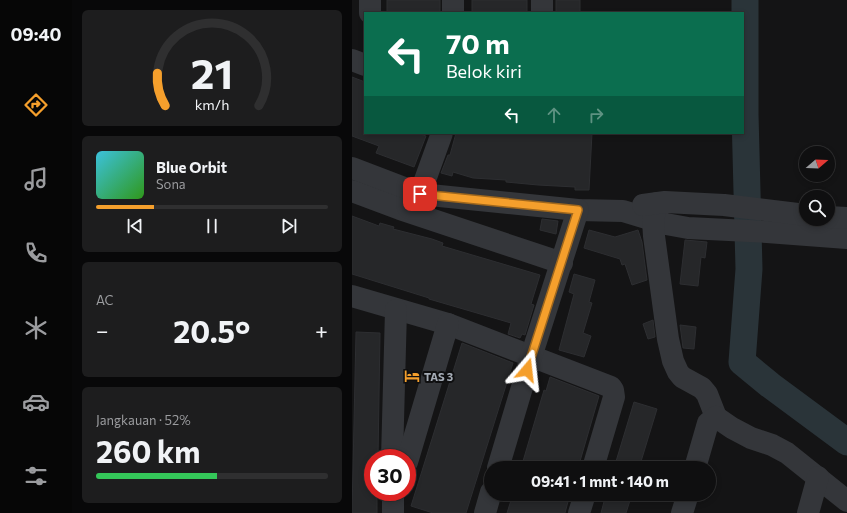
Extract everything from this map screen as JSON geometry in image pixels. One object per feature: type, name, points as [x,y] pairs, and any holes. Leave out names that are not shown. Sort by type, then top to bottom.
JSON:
[{"type":"street","points":[[370,0],[370,12]]},
{"type":"street","points":[[453,0],[453,12]]},
{"type":"street","points":[[542,0],[542,12]]},
{"type":"street","points":[[352,60],[364,65]]},
{"type":"street","points":[[420,194],[442,134]]},
{"type":"street","points":[[352,168],[420,194],[578,210],[623,212],[655,212],[724,205],[768,221],[847,238]]},
{"type":"street","points":[[352,191],[400,209],[563,258]]},
{"type":"street","points":[[500,461],[531,357],[578,210]]},
{"type":"street","points":[[655,212],[666,224],[688,228],[720,229],[799,215]]},
{"type":"street","points":[[655,212],[664,313],[673,361],[678,372],[682,377],[702,388],[713,409],[732,428],[751,438],[772,445],[787,453],[847,501]]},
{"type":"street","points":[[835,217],[847,218]]},
{"type":"street","points":[[352,296],[448,324],[531,357],[608,385],[613,390],[614,397],[595,461]]},
{"type":"street","points":[[392,449],[396,310]]},
{"type":"street","points":[[411,449],[448,324]]},
{"type":"street","points":[[697,461],[713,409]]},
{"type":"street","points":[[808,513],[818,477]]},
{"type":"street","points":[[393,501],[393,513]]},
{"type":"street","points":[[485,513],[488,501]]},
{"type":"street","points":[[579,513],[583,501]]},
{"type":"street","points":[[682,513],[686,501]]},
{"type":"building","points":[[387,0],[440,0],[440,12],[387,12]]},
{"type":"building","points":[[472,0],[527,0],[527,12],[472,12]]},
{"type":"building","points":[[556,0],[580,0],[580,12],[556,12]]},
{"type":"building","points":[[352,77],[364,82],[364,134],[420,134],[426,136],[414,167],[376,153],[379,146],[352,136]]},
{"type":"building","points":[[456,134],[592,134],[589,190],[575,190],[575,187],[538,185],[506,182],[506,180],[473,178],[453,172],[452,176],[441,173],[448,155],[450,155]]},
{"type":"building","points":[[352,216],[379,226],[380,223],[394,227],[393,229],[443,243],[442,246],[540,275],[531,304],[534,305],[525,335],[522,334],[520,338],[508,334],[511,323],[429,299],[352,274]]},
{"type":"building","points":[[542,219],[558,221],[556,234],[540,230]]},
{"type":"building","points":[[589,230],[615,237],[638,230],[642,242],[647,280],[632,285],[625,264],[622,265],[620,259],[584,248]]},
{"type":"building","points":[[685,240],[707,242],[705,258],[701,257],[698,286],[680,284]]},
{"type":"building","points":[[574,274],[595,280],[589,302],[592,303],[583,333],[591,336],[584,357],[559,350],[574,294],[569,292]]},
{"type":"building","points":[[653,320],[655,337],[648,339],[643,324]]},
{"type":"building","points":[[680,325],[696,327],[694,349],[683,348]]},
{"type":"building","points":[[356,332],[380,333],[378,449],[364,449],[364,501],[377,501],[377,513],[352,513]]},
{"type":"building","points":[[462,343],[513,363],[466,513],[433,513],[411,506],[413,501],[416,501],[416,490]]},
{"type":"building","points":[[550,377],[599,396],[580,461],[523,461],[544,390],[546,391]]},
{"type":"building","points":[[634,402],[657,409],[641,461],[616,461]]},
{"type":"building","points":[[511,501],[568,501],[565,513],[507,513]]},
{"type":"building","points":[[604,501],[630,501],[626,513],[601,513]]},
{"type":"waterway","points":[[745,0],[745,114],[749,269],[742,362],[770,385],[847,442]]},
{"type":"place","name":"TAS 3","points":[[412,376]]},
{"type":"route","points":[[420,194],[578,210],[527,370]]}]
